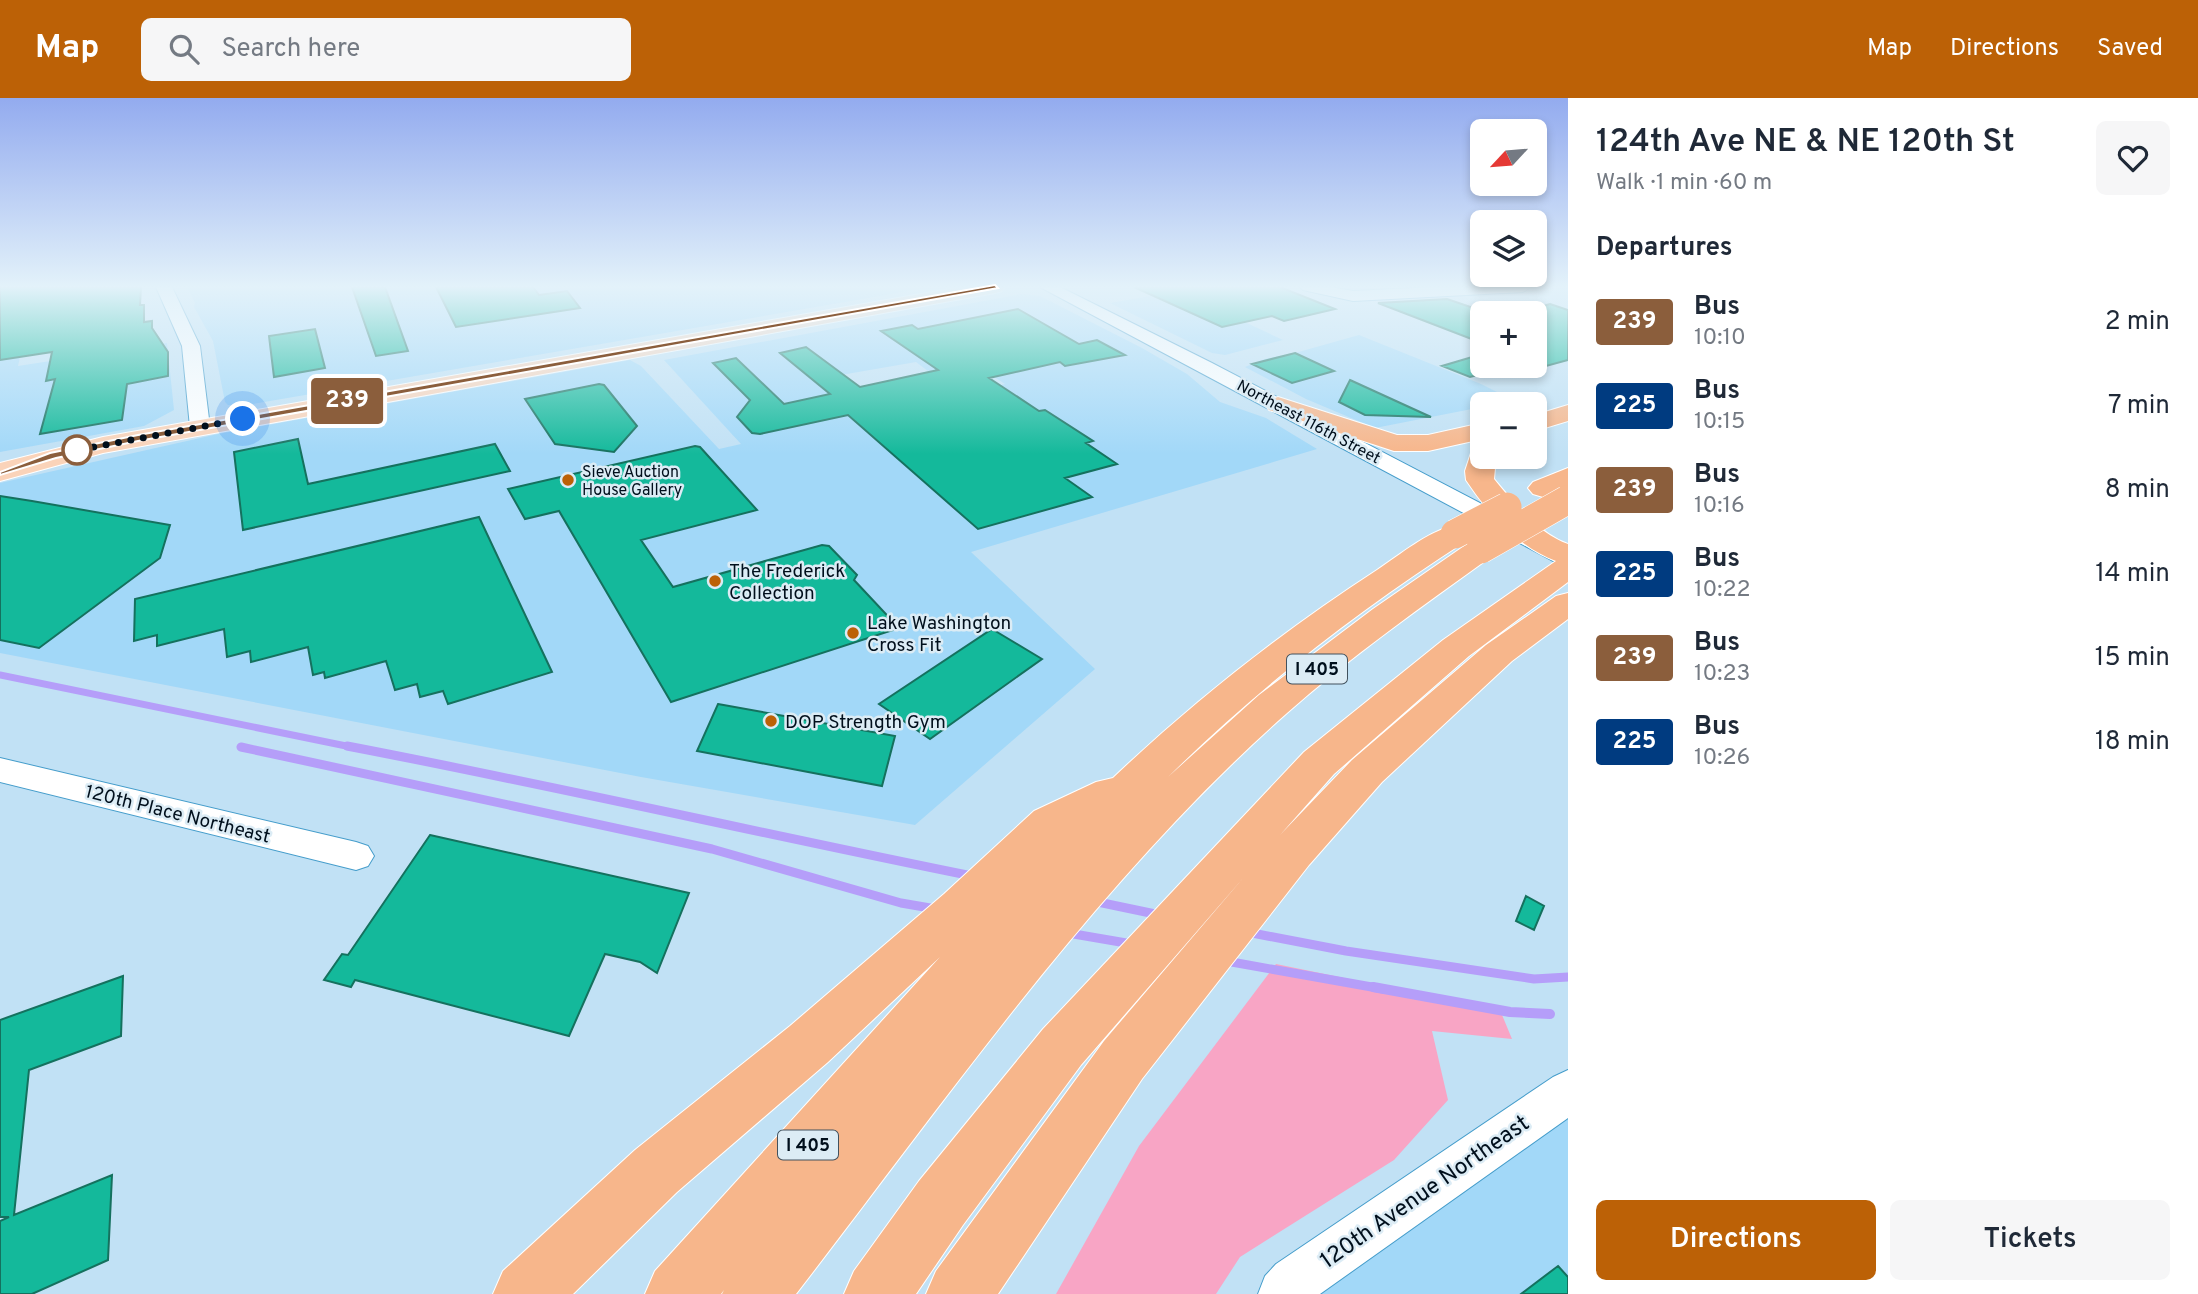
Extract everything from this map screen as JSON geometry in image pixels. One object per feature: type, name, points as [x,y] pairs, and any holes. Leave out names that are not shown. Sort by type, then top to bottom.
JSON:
[{"type":"highway","points":[[1278,405],[1394,443],[1414,446],[1433,444],[1470,434]]},
{"type":"highway","points":[[1547,419],[1568,413]]},
{"type":"highway","points":[[1479,469],[1480,480],[1489,494],[1560,569]]},
{"type":"highway","name":"I 405","points":[[755,1294],[962,1001],[1068,828],[1135,782],[1240,689],[1397,570],[1468,541],[1561,491]]},
{"type":"highway","name":"I 405","points":[[678,1294],[962,1001],[1038,943],[1166,804],[1273,704],[1385,617],[1468,541]]},
{"type":"highway","points":[[877,1294],[941,1203],[1062,1047],[1319,763],[1455,648],[1560,569]]},
{"type":"highway","points":[[959,1294],[1123,1060],[1293,852],[1367,771],[1499,653],[1560,569]]},
{"type":"highway","points":[[526,1294],[656,1171],[809,1044],[961,908],[1068,828]]},
{"type":"main road","points":[[0,472],[29,462],[200,427],[678,343]]},
{"type":"main road","points":[[0,462],[29,462]]},
{"type":"street","points":[[190,343],[200,427]]},
{"type":"street","name":"Northeast 116th Street","points":[[1157,343],[1278,405],[1560,569]]},
{"type":"street","name":"120th Place Northeast","points":[[0,770],[356,856]]},
{"type":"street","name":"120th Avenue Northeast","points":[[1283,1294],[1294,1282],[1568,1091]]},
{"type":"shaded area","points":[[0,343],[23,343],[18,366],[167,343],[174,410],[144,426],[0,452]]},
{"type":"shaded area","points":[[213,343],[608,343],[247,405],[228,405],[225,402]]},
{"type":"shaded area","points":[[757,343],[1132,343],[1187,374],[1220,402],[1266,418],[1317,449],[971,552],[1095,669],[915,825],[641,777],[0,653],[0,483],[218,434],[630,360],[641,366],[719,449],[741,444],[664,360]],"holes":[[[916,362],[928,371],[973,363],[1005,384],[866,416],[812,380]]]},
{"type":"shaded area","points":[[1191,343],[1272,343],[1225,355],[1212,353]]},
{"type":"shaded area","points":[[1331,343],[1378,343],[1497,392],[1470,392],[1470,409],[1375,428],[1306,399],[1245,367],[1265,359]]},
{"type":"shaded area","points":[[1276,964],[1500,1010],[1512,1039],[1432,1031],[1448,1100],[1394,1160],[1240,1257],[1216,1294],[1056,1294],[1139,1146]]},
{"type":"shaded area","points":[[1568,1092],[1568,1294],[1283,1294]]},
{"type":"building","points":[[0,343],[162,343],[168,352],[168,376],[127,384],[122,420],[40,434],[55,379],[46,381],[52,352],[0,360]]},
{"type":"building","points":[[270,343],[319,343],[325,368],[274,377]]},
{"type":"building","points":[[371,343],[405,343],[408,351],[376,356]]},
{"type":"building","points":[[898,343],[1102,343],[1125,355],[1065,366],[1060,362],[989,378],[1039,411],[1045,410],[1093,441],[1086,443],[1117,464],[1065,478],[1092,497],[978,529],[848,415],[760,434],[752,433],[737,417],[750,400],[713,363],[736,358],[784,404],[830,394],[780,353],[806,347],[860,387],[938,370]]},
{"type":"building","points":[[1547,343],[1568,343],[1568,360],[1547,366]]},
{"type":"building","points":[[1295,353],[1334,371],[1292,383],[1252,364]]},
{"type":"building","points":[[1470,358],[1470,377],[1442,366]]},
{"type":"building","points":[[1350,380],[1431,417],[1365,415],[1339,402]]},
{"type":"building","points":[[604,385],[637,426],[614,452],[555,444],[525,399]]},
{"type":"building","points":[[298,439],[308,484],[495,444],[510,471],[243,530],[234,452]]},
{"type":"building","points":[[700,447],[757,510],[641,540],[673,587],[822,545],[829,546],[857,575],[854,580],[899,628],[671,702],[559,511],[525,519],[508,489]]},
{"type":"building","points":[[0,496],[170,525],[160,558],[39,648],[0,640]]},
{"type":"building","points":[[479,517],[552,672],[448,704],[443,691],[420,697],[417,684],[395,690],[386,661],[325,678],[324,672],[313,675],[308,647],[251,662],[250,651],[227,657],[224,629],[157,646],[157,635],[134,641],[135,599]]},
{"type":"building","points":[[992,629],[1042,659],[930,739],[879,704]]},
{"type":"building","points":[[718,704],[895,736],[882,786],[697,751]]},
{"type":"building","points":[[430,835],[689,893],[657,973],[640,962],[605,954],[569,1036],[355,980],[351,987],[324,980],[342,954],[348,955]]},
{"type":"building","points":[[1526,896],[1544,906],[1534,930],[1516,921]]},
{"type":"building","points":[[123,976],[121,1036],[29,1070],[14,1215],[112,1175],[108,1260],[32,1294],[0,1294],[0,1221],[9,1217],[0,1217],[0,1020]]},
{"type":"building","points":[[1558,1266],[1568,1277],[1568,1294],[1521,1294]]},
{"type":"waterway","points":[[0,675],[356,748]]},
{"type":"waterway","points":[[347,746],[972,876]]},
{"type":"waterway","points":[[245,748],[241,747],[712,849],[901,903],[936,909]]},
{"type":"waterway","points":[[1093,901],[1160,915]]},
{"type":"waterway","points":[[1247,932],[1346,951],[1534,979],[1568,977]]},
{"type":"waterway","points":[[1068,933],[1132,944]]},
{"type":"waterway","points":[[1226,961],[1383,989]]},
{"type":"waterway","points":[[1373,987],[1510,1012],[1550,1014]]},
{"type":"bus line","name":"239","points":[[0,472],[54,455],[138,438],[678,343]]},
{"type":"place","name":"Sieve Auction House Gallery","points":[[568,480]]},
{"type":"place","name":"The Frederick Collection","points":[[715,581]]},
{"type":"place","name":"Lake Washington Cross Fit","points":[[853,633]]},
{"type":"place","name":"DOP Strength Gym","points":[[771,721]]},
{"type":"route","points":[[77,450],[73,451],[243,419]]}]
